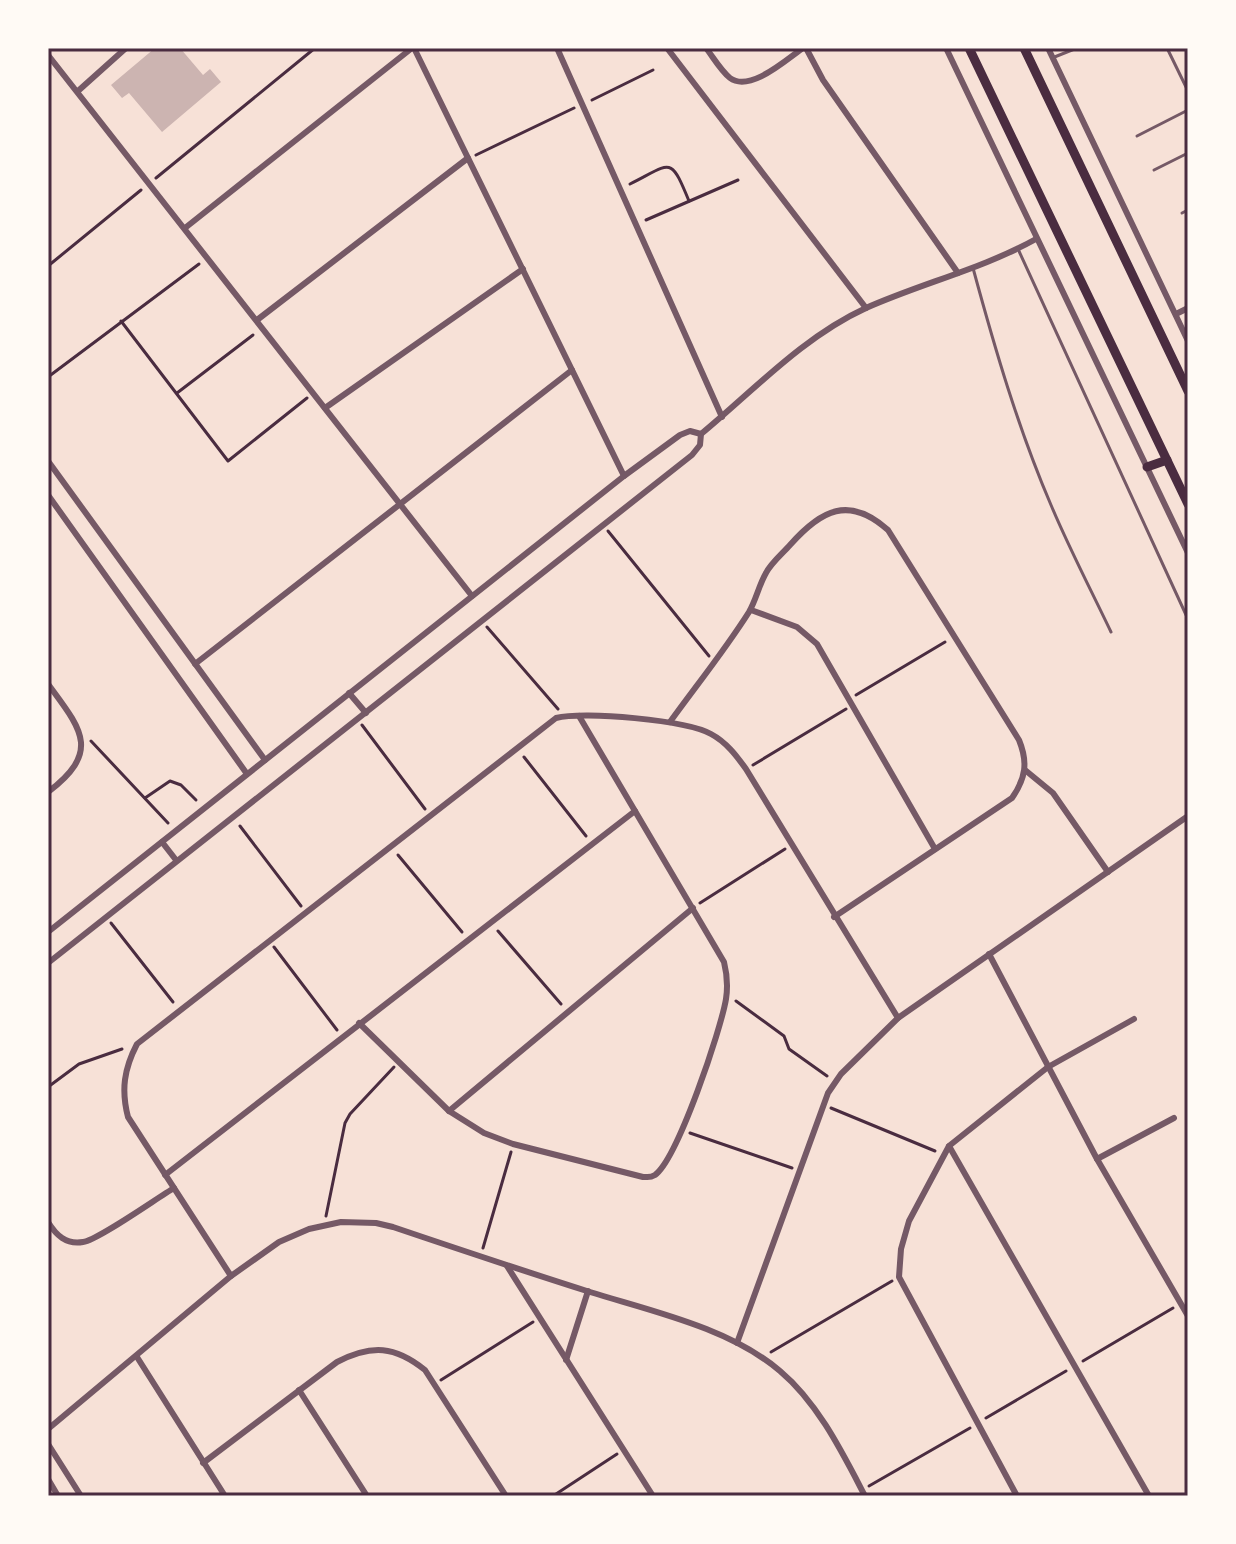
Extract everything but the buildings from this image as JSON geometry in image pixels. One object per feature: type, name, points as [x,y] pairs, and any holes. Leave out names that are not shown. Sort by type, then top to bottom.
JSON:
[{"type":"main road","points":[[969,48],[1188,504]]},
{"type":"main road","points":[[1024,48],[1188,391]]},
{"type":"main road","points":[[1147,467],[1167,460]]},
{"type":"street","points":[[185,228],[413,48],[624,476]]},
{"type":"street","points":[[557,48],[722,417]]},
{"type":"street","points":[[667,48],[866,308]]},
{"type":"street","points":[[706,48],[731,79],[748,83],[805,48],[823,80],[958,273]]},
{"type":"street","points":[[946,48],[1188,553]]},
{"type":"street","points":[[1048,48],[1188,341]]},
{"type":"street","points":[[78,91],[121,50]]},
{"type":"street","points":[[48,55],[472,596]]},
{"type":"street","points":[[257,320],[468,158]]},
{"type":"street","points":[[48,963],[692,455],[700,445],[701,434],[789,358],[866,308],[973,268],[1036,239]]},
{"type":"street","points":[[325,408],[523,269]]},
{"type":"street","points":[[1176,314],[1188,308]]},
{"type":"street","points":[[195,664],[572,370]]},
{"type":"street","points":[[48,932],[624,476],[680,435],[690,431],[701,434]]},
{"type":"street","points":[[48,461],[265,760]]},
{"type":"street","points":[[48,495],[247,774]]},
{"type":"street","points":[[670,722],[751,610],[766,571],[807,525],[822,515],[839,510],[858,511],[874,518],[888,530],[1019,740],[1025,754],[1025,770],[1021,785],[1012,798],[834,917]]},
{"type":"street","points":[[751,610],[797,627],[811,638],[935,849]]},
{"type":"street","points":[[48,684],[75,721],[81,736],[81,751],[76,766],[48,792]]},
{"type":"street","points":[[349,693],[366,713]]},
{"type":"street","points":[[231,1276],[128,1117],[124,1103],[126,1072],[137,1044],[550,721],[564,716],[579,716],[683,723],[709,732],[731,748],[898,1018]]},
{"type":"street","points":[[359,1023],[449,1111],[484,1133],[513,1144],[649,1177],[659,1171],[691,1111],[727,994],[724,962],[579,716]]},
{"type":"street","points":[[1025,770],[1053,793],[1108,872]]},
{"type":"street","points":[[165,1175],[635,811]]},
{"type":"street","points":[[737,1343],[835,1081],[898,1018],[1188,816]]},
{"type":"street","points":[[162,842],[176,860]]},
{"type":"street","points":[[449,1111],[693,908]]},
{"type":"street","points":[[989,954],[1097,1159],[1188,1316]]},
{"type":"street","points":[[1017,1496],[899,1277],[901,1249],[909,1221],[949,1146],[1048,1067],[1134,1019]]},
{"type":"street","points":[[1097,1159],[1174,1118]]},
{"type":"street","points":[[949,1146],[1149,1496]]},
{"type":"street","points":[[48,1222],[56,1235],[63,1239],[87,1242],[174,1188]]},
{"type":"street","points":[[48,1429],[231,1276],[279,1242],[324,1225],[376,1223],[681,1320],[737,1343],[762,1357],[788,1378],[823,1422],[864,1493]]},
{"type":"street","points":[[506,1265],[653,1496]]},
{"type":"street","points":[[566,1360],[588,1291]]},
{"type":"street","points":[[203,1463],[337,1362],[354,1353],[373,1349],[392,1351],[410,1358],[425,1370],[506,1496]]},
{"type":"street","points":[[137,1357],[225,1496]]},
{"type":"street","points":[[299,1390],[367,1496]]},
{"type":"street","points":[[48,1444],[81,1496]]},
{"type":"street","points":[[48,1479],[58,1496]]},
{"type":"lane","points":[[1052,58],[1077,48]]},
{"type":"lane","points":[[1167,48],[1188,91]]},
{"type":"lane","points":[[1137,136],[1188,110]]},
{"type":"lane","points":[[1154,170],[1188,153]]},
{"type":"lane","points":[[1182,213],[1188,210]]},
{"type":"lane","points":[[1018,249],[1187,617]]},
{"type":"lane","points":[[973,268],[1000,368],[1030,451],[1052,507],[1111,632]]},
{"type":"path","points":[[48,266],[315,48]]},
{"type":"path","points":[[468,158],[653,70]]},
{"type":"path","points":[[620,190],[670,167],[676,170],[689,202]]},
{"type":"path","points":[[635,225],[738,180]]},
{"type":"path","points":[[48,377],[209,257]]},
{"type":"path","points":[[121,321],[228,461],[313,393]]},
{"type":"path","points":[[177,393],[262,327]]},
{"type":"path","points":[[603,525],[714,661]]},
{"type":"path","points":[[482,621],[564,716]]},
{"type":"path","points":[[746,769],[954,636]]},
{"type":"path","points":[[357,719],[430,815]]},
{"type":"path","points":[[81,736],[96,744],[175,832]]},
{"type":"path","points":[[516,748],[592,844]]},
{"type":"path","points":[[145,798],[164,783],[176,781],[204,809]]},
{"type":"path","points":[[232,817],[306,912]]},
{"type":"path","points":[[693,908],[791,845]]},
{"type":"path","points":[[390,846],[468,940]]},
{"type":"path","points":[[106,917],[180,1010]]},
{"type":"path","points":[[490,923],[568,1012]]},
{"type":"path","points":[[269,941],[342,1036]]},
{"type":"path","points":[[727,994],[784,1036],[789,1049],[835,1081]]},
{"type":"path","points":[[48,1087],[79,1064],[137,1044]]},
{"type":"path","points":[[324,1225],[345,1123],[399,1062]]},
{"type":"path","points":[[824,1106],[944,1155]]},
{"type":"path","points":[[682,1130],[801,1171]]},
{"type":"path","points":[[480,1256],[513,1144]]},
{"type":"path","points":[[762,1357],[899,1277]]},
{"type":"path","points":[[864,1493],[1181,1303]]},
{"type":"path","points":[[434,1384],[539,1318]]},
{"type":"path","points":[[553,1496],[623,1450]]}]
